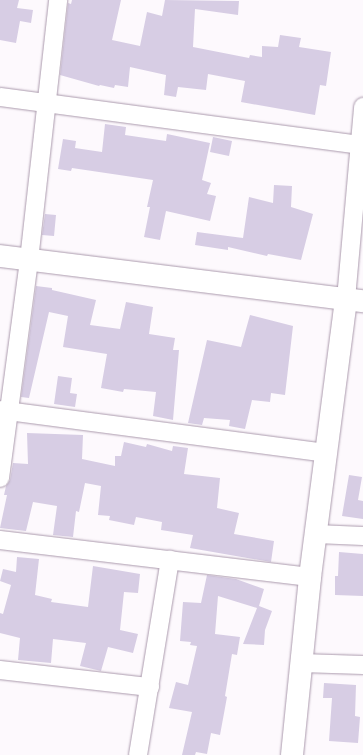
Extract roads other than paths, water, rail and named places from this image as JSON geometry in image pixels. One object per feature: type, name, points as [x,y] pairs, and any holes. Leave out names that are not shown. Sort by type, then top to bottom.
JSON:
[{"type":"street","points":[[0,478],[4,410],[29,260],[58,0]]},
{"type":"street","points":[[0,97],[360,145]]},
{"type":"street","points":[[292,755],[310,577],[326,453],[354,300],[360,145],[363,107]]},
{"type":"street","points":[[0,256],[354,300]]},
{"type":"street","points":[[4,410],[326,453]]},
{"type":"street","points":[[316,534],[363,536]]},
{"type":"street","points":[[0,540],[310,577]]},
{"type":"street","points":[[138,755],[170,560]]},
{"type":"street","points":[[301,663],[363,665]]},
{"type":"street","points":[[0,670],[150,687]]}]
